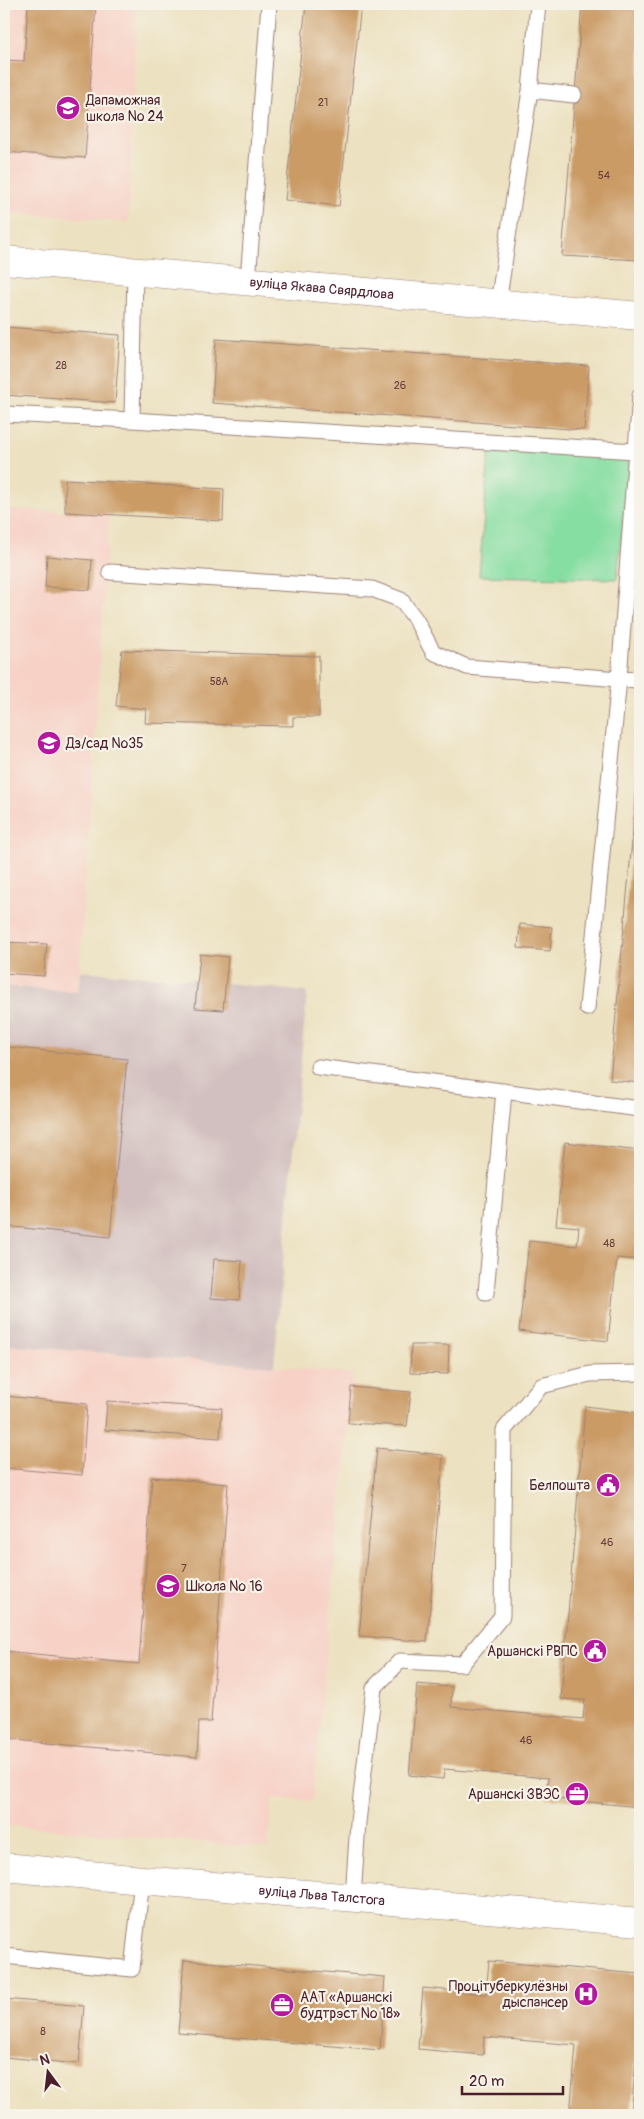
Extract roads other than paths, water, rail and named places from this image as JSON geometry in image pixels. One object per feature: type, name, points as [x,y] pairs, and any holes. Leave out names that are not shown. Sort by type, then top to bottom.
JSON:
[{"type":"street","name":"вуліца Якава Свярдлова","points":[[4,260],[640,316]]},
{"type":"street","name":"вуліца Льва Талстога","points":[[4,1867],[640,1922]]},
{"type":"lane","points":[[248,281],[269,4]]},
{"type":"lane","points":[[498,304],[530,90],[538,4]]},
{"type":"lane","points":[[530,90],[574,95]]},
{"type":"lane","points":[[132,420],[135,271]]},
{"type":"lane","points":[[587,1008],[620,679],[640,396]]},
{"type":"lane","points":[[4,414],[132,420],[635,451]]},
{"type":"lane","points":[[110,572],[372,589],[401,600],[416,620],[433,652],[467,667],[640,680]]},
{"type":"lane","points":[[318,1067],[640,1109]]},
{"type":"lane","points":[[486,1293],[504,1091]]},
{"type":"lane","points":[[353,1898],[360,1804],[374,1688],[400,1661],[462,1664],[502,1616],[504,1430],[541,1386],[590,1374],[640,1373]]},
{"type":"lane","points":[[4,1956],[132,1969],[142,1880]]},
{"type":"place","name":"Дапаможная школа № 24","points":[[68,108]]},
{"type":"place","name":"Дз/сад №35","points":[[49,743]]},
{"type":"place","name":"Белпошта","points":[[608,1485]]},
{"type":"place","name":"Школа № 16","points":[[168,1586]]},
{"type":"place","name":"Аршанскі РВПС","points":[[595,1651]]},
{"type":"place","name":"Аршанскі ЗВЭС","points":[[577,1794]]},
{"type":"place","name":"Процітуберкулёзны дыспансер","points":[[586,1994]]},
{"type":"place","name":"ААТ «Аршанскі будтрэст № 18»","points":[[282,2005]]}]
